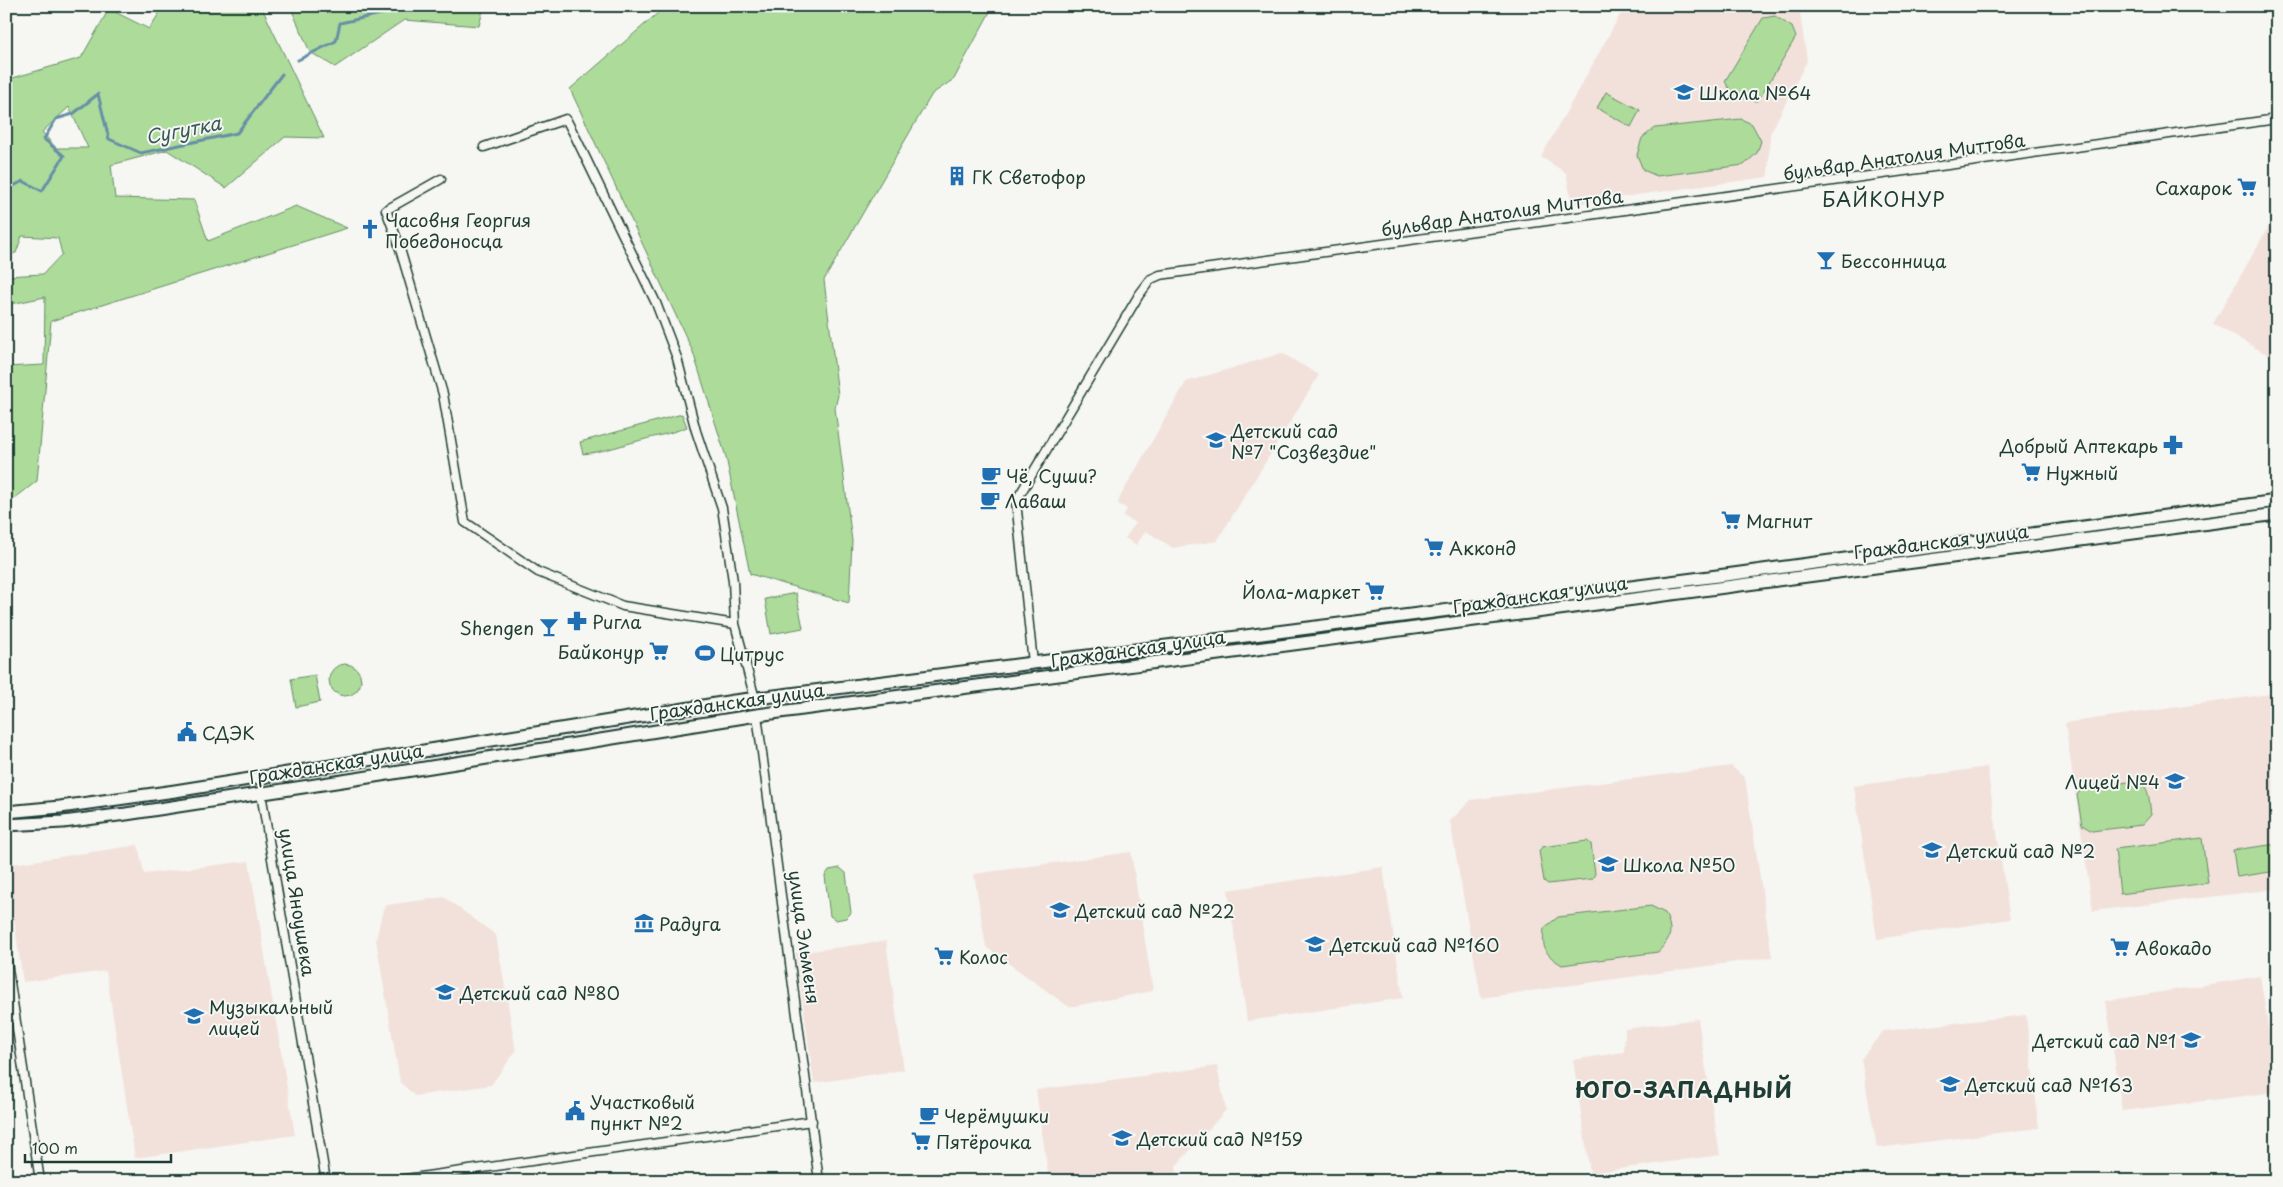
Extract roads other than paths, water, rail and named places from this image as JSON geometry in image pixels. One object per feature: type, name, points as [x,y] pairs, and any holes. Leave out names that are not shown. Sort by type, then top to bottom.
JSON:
[{"type":"main road","name":"Гражданская улица","points":[[6,812],[60,808],[755,699],[2277,501]]},
{"type":"main road","name":"Гражданская улица","points":[[6,825],[63,822],[261,793],[757,714],[2277,514]]},
{"type":"main road","points":[[2009,537],[2011,550]]},
{"type":"main road","points":[[1410,614],[1413,628]]},
{"type":"main road","name":"улица Эльменя","points":[[755,699],[757,714]]},
{"type":"main road","name":"улица Яноушека","points":[[258,778],[261,793]]},
{"type":"street","points":[[484,147],[566,119],[667,326],[696,431],[722,508],[733,581],[736,624],[755,699]]},
{"type":"street","name":"бульвар Анатолия Миттова","points":[[1033,662],[1016,501],[1139,295],[1151,279],[1169,274],[2277,119]]},
{"type":"street","points":[[441,179],[386,210],[442,394],[465,522],[538,572],[623,606],[736,624]]},
{"type":"street","name":"улица Эльменя","points":[[757,714],[819,1181]]},
{"type":"street","name":"улица Яноушека","points":[[261,793],[326,1181]]},
{"type":"street","points":[[6,956],[40,1181]]},
{"type":"street","points":[[392,1181],[812,1121]]},
{"type":"waterway","name":"Сугутка","points":[[298,60],[336,41],[340,23],[390,12],[393,6]]},
{"type":"waterway","name":"Сугутка","points":[[6,190],[23,181],[42,191],[64,156],[44,139],[56,119],[73,114],[98,94],[109,139],[141,153],[237,133],[282,74]]},
{"type":"place","name":"Школа №64","points":[[1684,92]]},
{"type":"place","name":"ГК Светофор","points":[[957,176]]},
{"type":"place","name":"Сахарок","points":[[2247,187]]},
{"type":"place","name":"Часовня Георгия Победоносца","points":[[370,229]]},
{"type":"place","name":"Бессонница","points":[[1826,260]]},
{"type":"place","name":"Детский сад №7 \"Созвездие\"","points":[[1216,440]]},
{"type":"place","name":"Добрый Аптекарь","points":[[2173,445]]},
{"type":"place","name":"Нужный","points":[[2031,472]]},
{"type":"place","name":"Чё, Суши?","points":[[991,475]]},
{"type":"place","name":"Лаваш","points":[[990,500]]},
{"type":"place","name":"Магнит","points":[[1731,520]]},
{"type":"place","name":"Акконд","points":[[1434,547]]},
{"type":"place","name":"Йола-маркет","points":[[1375,591]]},
{"type":"place","name":"Ригла","points":[[577,621]]},
{"type":"place","name":"Shengen","points":[[549,627]]},
{"type":"place","name":"Байконур","points":[[659,651]]},
{"type":"place","name":"Цитрус","points":[[705,653]]},
{"type":"place","name":"СДЭК","points":[[187,732]]},
{"type":"place","name":"Лицей №4","points":[[2175,781]]},
{"type":"place","name":"Детский сад №2","points":[[1932,850]]},
{"type":"place","name":"Школа №50","points":[[1608,864]]},
{"type":"place","name":"Детский сад №22","points":[[1060,910]]},
{"type":"place","name":"Радуга","points":[[644,923]]},
{"type":"place","name":"Детский сад №160","points":[[1315,944]]},
{"type":"place","name":"Авокадо","points":[[2120,947]]},
{"type":"place","name":"Колос","points":[[944,956]]},
{"type":"place","name":"Детский сад №80","points":[[445,992]]},
{"type":"place","name":"Музыкальный лицей","points":[[194,1016]]},
{"type":"place","name":"Детский сад №1","points":[[2191,1040]]},
{"type":"place","name":"Детский сад №163","points":[[1950,1084]]},
{"type":"place","name":"Участковый пункт №2","points":[[575,1111]]},
{"type":"place","name":"Черёмушки","points":[[929,1115]]},
{"type":"place","name":"Детский сад №159","points":[[1122,1138]]},
{"type":"place","name":"Пятёрочка","points":[[921,1141]]},
{"type":"district","name":"БАЙКОНУР","points":[[1884,199]]},
{"type":"district","name":"ЮГО-ЗАПАДНЫЙ","points":[[1684,1088]]}]
